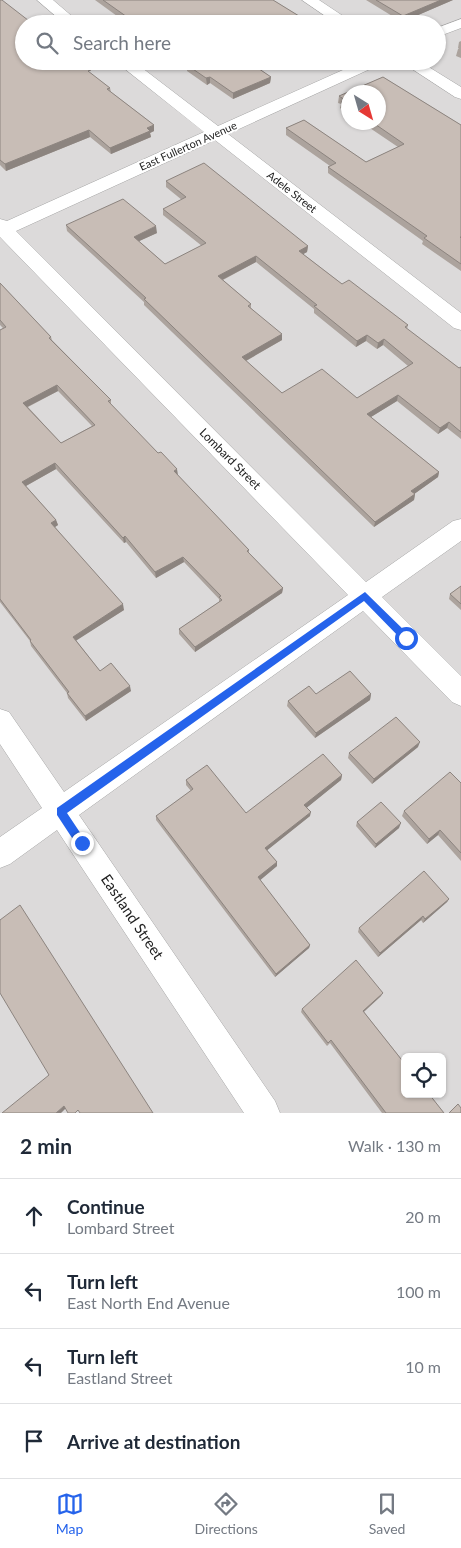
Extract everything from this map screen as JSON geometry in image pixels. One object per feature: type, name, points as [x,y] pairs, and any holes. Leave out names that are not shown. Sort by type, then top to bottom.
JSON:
[{"type":"street","points":[[44,0],[63,15]]},
{"type":"street","points":[[310,0],[334,15]]},
{"type":"street","points":[[446,29],[461,23]]},
{"type":"street","name":"Adele Street","points":[[135,70],[461,323]]},
{"type":"street","name":"East Fullerton Avenue","points":[[1,229],[356,70]]},
{"type":"street","points":[[422,70],[461,94]]},
{"type":"street","name":"Lombard Street","points":[[1,229],[461,694]]},
{"type":"street","points":[[0,854],[461,528]]},
{"type":"street","name":"Eastland Street","points":[[0,721],[263,1113]]},
{"type":"shaded area","points":[[0,0],[461,0],[461,1113],[0,1113]]},
{"type":"building","points":[[0,0],[2,0],[21,15],[15,15],[15,70],[91,70],[88,71],[110,88],[107,89],[154,125],[147,128],[150,131],[110,148],[89,130],[5,164],[0,160]]},
{"type":"building","points":[[103,0],[273,0],[297,15],[124,15]]},
{"type":"building","points":[[376,0],[441,0],[405,15],[401,15]]},
{"type":"building","points":[[194,70],[261,70],[271,77],[233,93],[210,77],[206,78]]},
{"type":"building","points":[[383,77],[461,125],[461,264],[424,238],[427,236],[328,167],[336,163],[286,128],[304,120],[366,162],[404,144],[384,130],[386,130],[386,85],[364,85]]},
{"type":"building","points":[[204,163],[308,246],[299,251],[342,284],[349,280],[408,325],[405,327],[459,368],[461,367],[461,432],[449,422],[440,428],[398,395],[367,414],[439,472],[411,491],[415,494],[375,522],[144,299],[146,298],[66,225],[123,199],[156,226],[134,237],[165,264],[206,243],[163,209],[186,197],[166,181]],"holes":[[[256,256],[317,305],[314,306],[357,341],[367,335],[378,343],[384,339],[413,363],[357,398],[322,369],[282,393],[242,357],[282,334],[248,306],[251,304],[218,276]]]},
{"type":"building","points":[[0,283],[51,337],[49,338],[111,400],[108,401],[158,453],[161,452],[177,469],[174,471],[283,588],[195,647],[179,629],[222,600],[219,597],[221,596],[183,557],[155,572],[125,536],[123,538],[55,463],[22,482],[56,520],[51,523],[123,604],[73,637],[100,671],[111,663],[130,686],[85,716],[0,599],[0,330],[6,327],[0,320]],"holes":[[[57,385],[95,425],[61,443],[23,403]]]},
{"type":"building","points":[[461,586],[461,604],[450,594]]},
{"type":"building","points":[[350,671],[371,694],[316,733],[288,701],[309,686],[316,694]]},
{"type":"building","points":[[396,717],[420,742],[374,779],[349,753]]},
{"type":"building","points":[[323,754],[342,775],[304,805],[311,812],[265,848],[277,862],[258,877],[310,945],[276,974],[156,816],[193,789],[186,780],[207,765],[246,813]]},
{"type":"building","points":[[450,772],[461,783],[461,853],[440,830],[429,839],[404,811]]},
{"type":"building","points":[[381,802],[401,823],[376,844],[357,822]]},
{"type":"building","points":[[424,871],[449,899],[425,919],[423,916],[380,953],[359,928]]},
{"type":"building","points":[[20,905],[153,1113],[80,1113],[78,1110],[75,1113],[68,1113],[64,1106],[56,1113],[2,1113],[49,1075],[0,993],[0,920]]},
{"type":"building","points":[[356,960],[383,993],[363,1011],[401,1059],[401,1098],[432,1098],[444,1113],[386,1113],[331,1040],[328,1043],[302,1009]]},
{"type":"building","points":[[458,1104],[461,1108],[461,1113],[449,1113]]},
{"type":"route","points":[[82,843],[60,811],[365,596],[406,638]]}]
